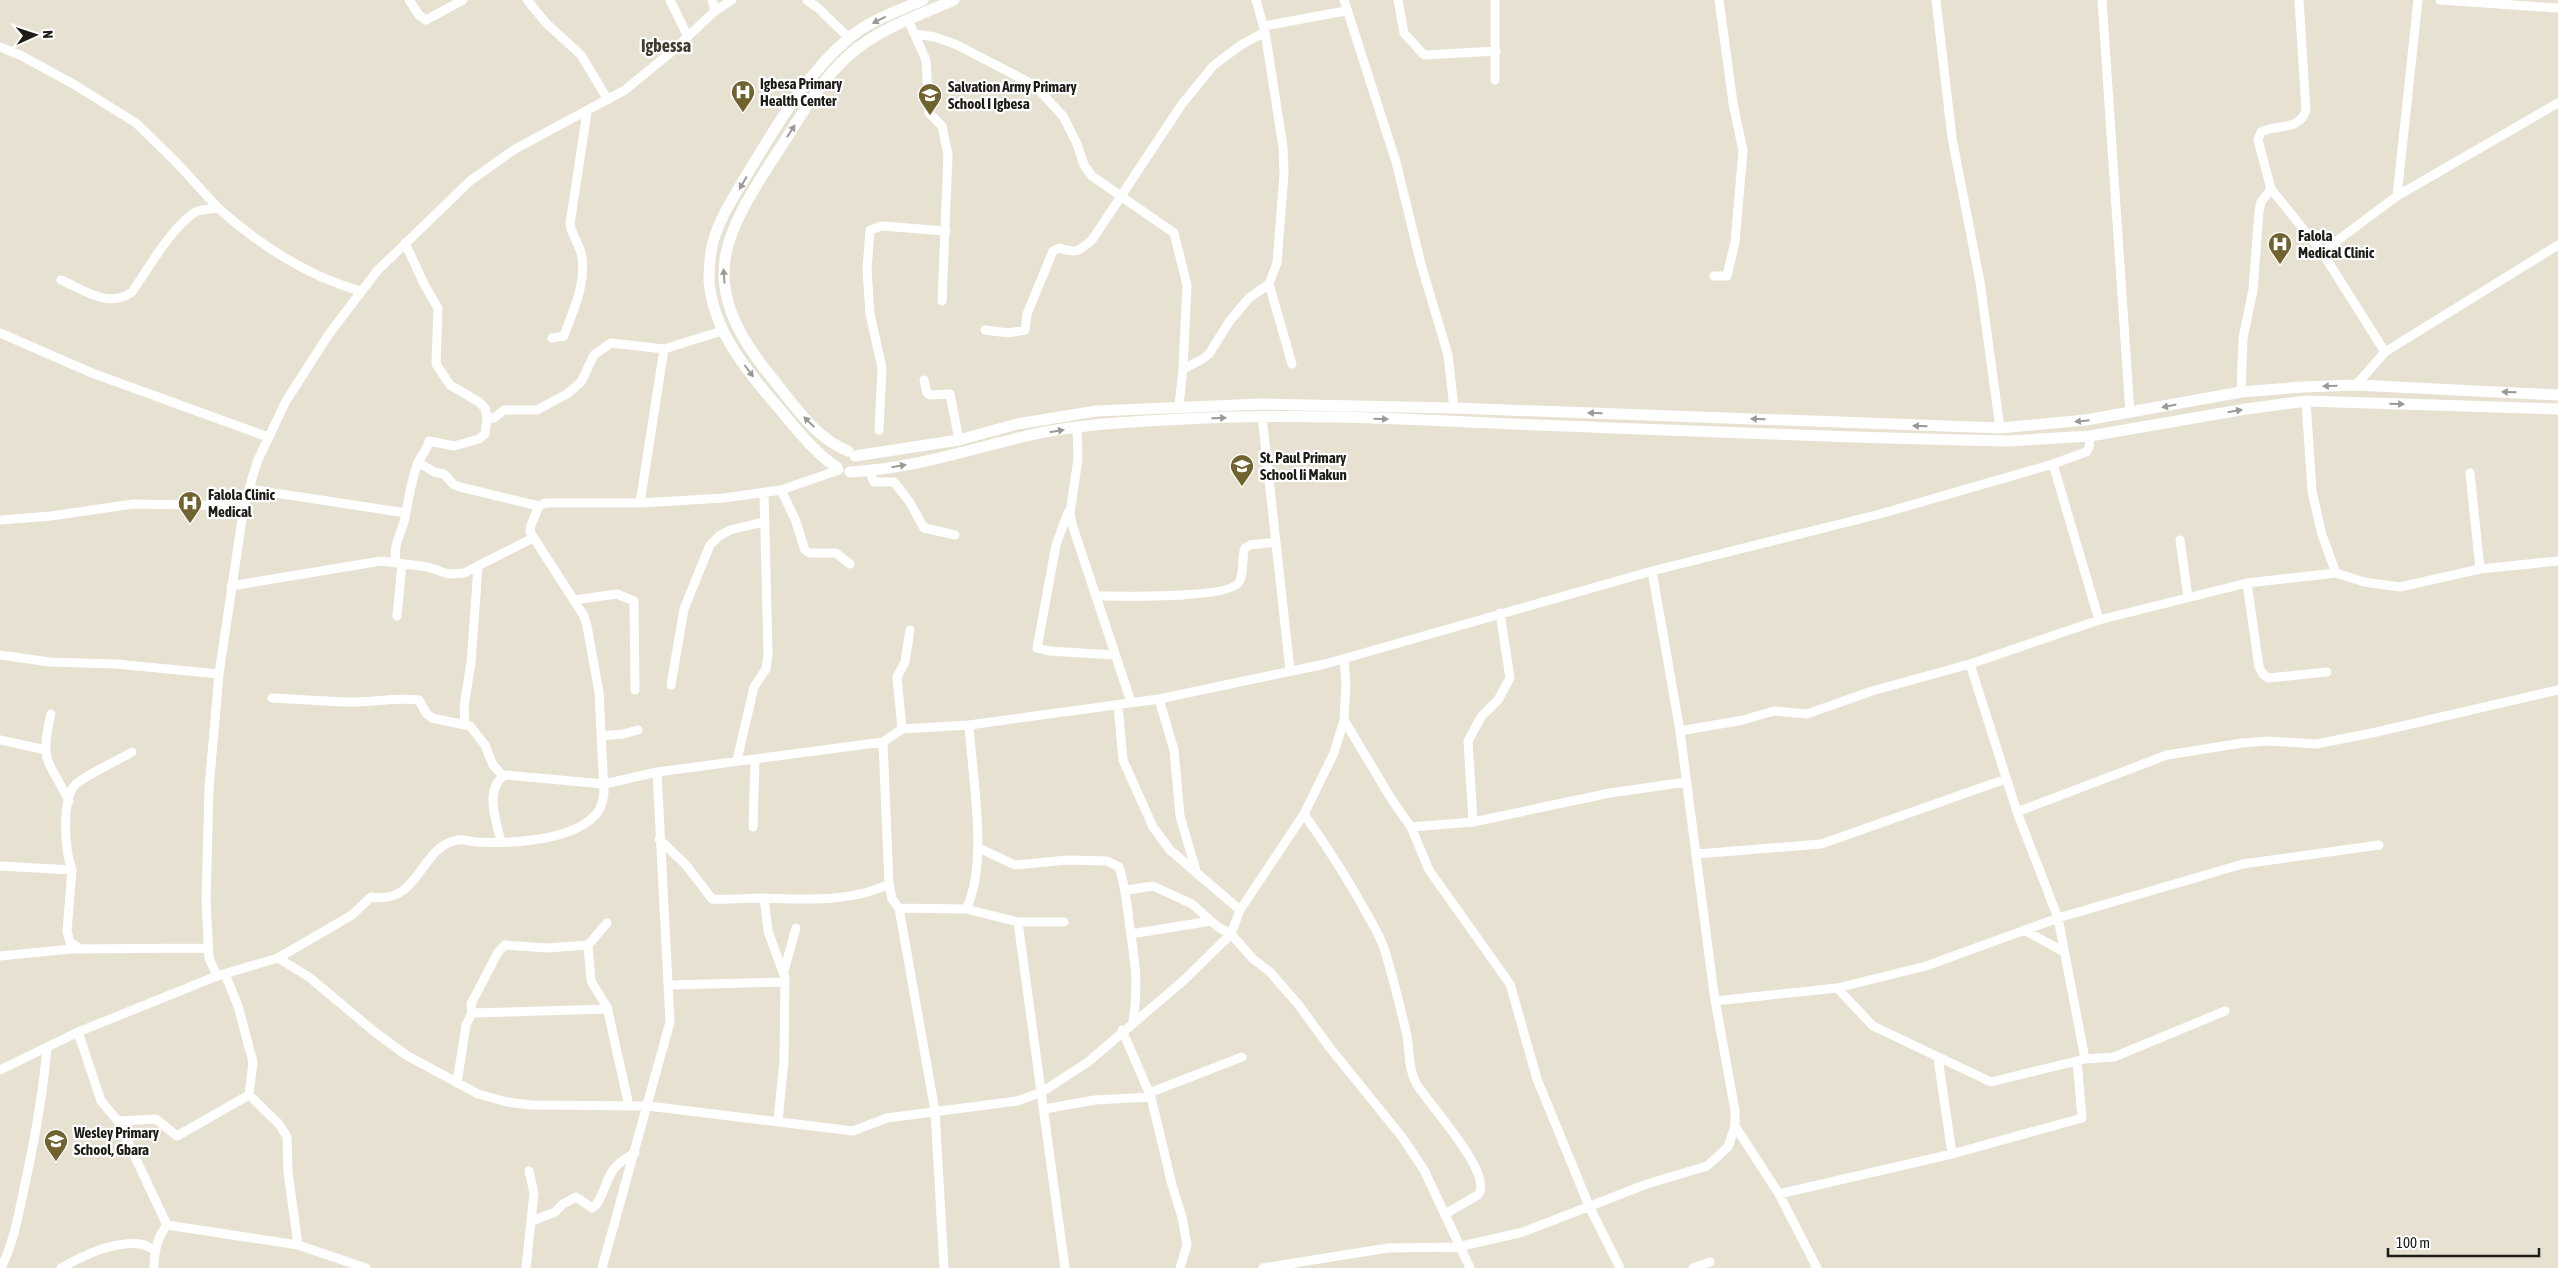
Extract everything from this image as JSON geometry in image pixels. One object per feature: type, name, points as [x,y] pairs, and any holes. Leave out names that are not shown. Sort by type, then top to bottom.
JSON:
[{"type":"street","points":[[409,0],[419,15],[426,20],[463,0]]},
{"type":"street","points":[[527,0],[546,23],[581,55],[608,100]]},
{"type":"street","points":[[670,0],[688,37]]},
{"type":"street","points":[[712,0],[715,11]]},
{"type":"street","points":[[249,1095],[254,1062],[238,1006],[221,975],[210,964],[207,948],[206,901],[209,788],[219,674],[244,506],[268,437],[302,374],[360,291],[376,271],[470,181],[515,148],[587,112],[625,90],[688,37],[715,11],[732,0]]},
{"type":"street","points":[[807,0],[849,38]]},
{"type":"street","points":[[923,0],[880,18],[849,38],[818,70],[784,116],[721,222],[710,258],[709,281],[722,331],[747,369],[803,436],[842,469],[869,471],[951,457],[1022,437],[1077,428],[1186,419],[1262,416],[1404,419],[2008,441],[2090,436],[2246,409],[2306,401],[2558,409]]},
{"type":"street","points":[[418,462],[434,472],[444,474],[453,484],[460,487],[539,506],[546,503],[640,503],[764,493],[781,490],[856,465],[852,453],[831,443],[810,424],[755,357],[735,323],[726,295],[723,264],[734,226],[749,196],[795,125],[830,76],[857,48],[886,30],[954,0]]},
{"type":"street","points":[[1256,0],[1264,29],[1268,61],[1281,124],[1284,174],[1277,263],[1270,284],[1292,364]]},
{"type":"street","points":[[1344,0],[1345,11],[1396,162],[1421,264],[1448,355],[1454,408]]},
{"type":"street","points":[[1398,0],[1404,33],[1424,55],[1496,51]]},
{"type":"street","points":[[1495,0],[1495,80]]},
{"type":"street","points":[[1714,276],[1727,276],[1735,242],[1743,151],[1733,103],[1718,0]]},
{"type":"street","points":[[1936,0],[1952,138],[1980,282],[2000,428]]},
{"type":"street","points":[[2102,0],[2130,414]]},
{"type":"street","points":[[2298,0],[2306,110],[2303,119],[2298,124],[2260,132],[2258,140],[2271,189],[2322,252],[2385,352]]},
{"type":"street","points":[[2397,196],[2418,0]]},
{"type":"street","points":[[2440,0],[2558,8]]},
{"type":"street","points":[[985,330],[1008,333],[1024,330],[1027,314],[1053,252],[1060,248],[1072,253],[1088,243],[1097,233],[1120,195],[1182,104],[1214,65],[1264,29],[1345,11]]},
{"type":"street","points":[[908,20],[928,65],[929,113],[942,126],[947,150],[946,231],[942,301]]},
{"type":"street","points":[[915,34],[934,37],[957,45],[1034,84],[1063,116],[1078,144],[1084,165],[1092,176],[1174,233],[1186,279],[1183,369],[1179,406]]},
{"type":"street","points":[[0,47],[22,56],[75,85],[136,123],[177,163],[218,208],[246,232],[295,265],[360,291]]},
{"type":"street","points":[[2322,252],[2397,196],[2558,103]]},
{"type":"street","points":[[552,338],[564,336],[581,289],[582,256],[572,234],[570,224],[587,112]]},
{"type":"street","points":[[2241,392],[2243,338],[2253,290],[2259,211],[2262,202],[2271,189]]},
{"type":"street","points":[[61,280],[110,300],[127,296],[132,292],[176,232],[192,215],[197,211],[218,208]]},
{"type":"street","points":[[879,430],[882,368],[870,314],[867,270],[870,230],[882,226],[946,231]]},
{"type":"street","points":[[397,616],[399,563],[394,552],[396,539],[406,513],[418,462],[427,451],[430,441],[454,446],[479,439],[484,434],[487,418],[485,408],[479,402],[450,385],[436,364],[438,308],[425,286],[406,243]]},
{"type":"street","points":[[2356,385],[2385,352],[2558,244]]},
{"type":"street","points":[[1183,369],[1209,354],[1229,322],[1248,298],[1270,284]]},
{"type":"street","points":[[487,418],[494,418],[504,410],[537,410],[567,394],[581,382],[594,355],[611,343],[664,349],[722,331]]},
{"type":"street","points":[[0,333],[92,373],[268,437]]},
{"type":"street","points":[[640,503],[664,349]]},
{"type":"street","points":[[924,380],[927,393],[930,395],[950,394],[959,440]]},
{"type":"street","points":[[842,469],[838,455],[959,440],[1040,420],[1096,411],[1179,406],[1302,403],[2000,428],[2130,414],[2241,392],[2356,385],[2558,395]]},
{"type":"street","points":[[2306,401],[2312,491],[2322,535],[2336,573]]},
{"type":"street","points":[[1262,416],[1290,670]]},
{"type":"street","points":[[1077,428],[1078,459],[1070,512],[1074,531],[1131,702]]},
{"type":"street","points":[[501,842],[492,807],[497,786],[503,776],[604,784],[657,772],[883,742],[902,729],[969,725],[1159,699],[1344,658],[1652,571],[1880,514],[2053,464],[2086,452],[2089,448],[2090,436]]},
{"type":"street","points":[[2053,464],[2099,620]]},
{"type":"street","points":[[869,471],[874,482],[894,482],[909,501],[924,528],[955,534]]},
{"type":"street","points":[[2470,473],[2480,569]]},
{"type":"street","points":[[249,489],[406,513]]},
{"type":"street","points":[[781,490],[795,519],[805,550],[808,553],[836,553],[850,564]]},
{"type":"street","points":[[737,760],[754,687],[766,669],[767,663],[763,522],[764,493]]},
{"type":"street","points":[[0,520],[51,516],[133,504],[244,506]]},
{"type":"street","points":[[0,1070],[78,1032],[221,975],[278,958],[352,915],[371,897],[379,898],[396,895],[405,891],[437,851],[446,845],[459,840],[501,842],[550,836],[573,831],[590,820],[601,807],[604,784],[596,670],[584,616],[530,532],[531,524],[539,506]]},
{"type":"street","points":[[1070,512],[1068,512],[1056,545],[1037,648],[1050,651],[1114,655]]},
{"type":"street","points":[[671,685],[684,609],[710,545],[719,536],[730,530],[763,522]]},
{"type":"street","points":[[231,586],[381,561],[428,567],[448,574],[464,573],[533,538]]},
{"type":"street","points":[[2180,540],[2188,597]]},
{"type":"street","points":[[1096,596],[1179,595],[1233,588],[1240,580],[1245,548],[1250,545],[1276,542]]},
{"type":"street","points":[[1680,731],[1743,720],[1774,711],[1807,714],[1872,691],[1970,664],[2099,620],[2247,583],[2336,573],[2364,582],[2400,587],[2480,569],[2558,561]]},
{"type":"street","points":[[465,724],[464,706],[470,663],[478,567]]},
{"type":"street","points":[[1263,1268],[1388,1248],[1458,1247],[1523,1232],[1647,1184],[1707,1166],[1728,1147],[1735,1126],[1731,1084],[1715,1001],[1680,731],[1652,571]]},
{"type":"street","points":[[2247,583],[2259,666],[2263,674],[2268,678],[2327,672]]},
{"type":"street","points":[[574,600],[618,594],[634,601],[636,613],[635,690]]},
{"type":"street","points":[[1473,822],[1468,741],[1481,717],[1498,700],[1510,678],[1500,613]]},
{"type":"street","points":[[902,729],[897,677],[905,662],[910,630]]},
{"type":"street","points":[[0,655],[42,661],[116,664],[219,674]]},
{"type":"street","points":[[278,958],[309,977],[376,1034],[406,1055],[478,1094],[507,1102],[532,1105],[648,1106],[853,1131],[887,1118],[1017,1101],[1042,1092],[1088,1062],[1122,1030],[1183,981],[1232,934],[1240,910],[1304,814],[1334,753],[1344,720],[1346,684],[1344,658]]},
{"type":"street","points":[[1779,1194],[1952,1154],[2082,1118],[2081,1060],[2058,918],[2016,812],[1970,664]]},
{"type":"street","points":[[2016,812],[2167,755],[2242,743],[2269,741],[2316,744],[2558,690]]},
{"type":"street","points":[[272,698],[351,702],[394,702],[404,698],[419,700],[426,713],[432,718],[470,726],[484,745],[493,765],[503,776]]},
{"type":"street","points":[[1159,699],[1174,750],[1180,816],[1197,875]]},
{"type":"street","points":[[1118,705],[1123,760],[1153,827],[1170,850],[1240,910]]},
{"type":"street","points":[[51,714],[45,737],[49,768],[69,801]]},
{"type":"street","points":[[1344,720],[1411,828],[1429,870],[1510,984],[1537,1078],[1589,1206],[1620,1268]]},
{"type":"street","points":[[966,909],[974,888],[979,848],[969,725]]},
{"type":"street","points":[[601,736],[623,734],[638,730]]},
{"type":"street","points":[[0,740],[46,750]]},
{"type":"street","points":[[883,742],[889,884],[892,898],[899,908],[935,1111],[944,1268]]},
{"type":"street","points":[[80,949],[70,942],[67,931],[72,870],[68,860],[66,833],[69,801],[75,784],[132,752]]},
{"type":"street","points":[[753,828],[755,760]]},
{"type":"street","points":[[602,1268],[669,1028],[669,985],[659,839],[657,772]]},
{"type":"street","points":[[1697,854],[1821,844],[2006,779]]},
{"type":"street","points":[[1411,828],[1473,822],[1610,793],[1686,782]]},
{"type":"street","points":[[1304,814],[1344,872],[1383,945],[1407,1039],[1409,1067],[1415,1081],[1422,1094],[1458,1139],[1482,1181],[1478,1195],[1445,1214]]},
{"type":"street","points":[[659,839],[686,865],[712,899],[764,898],[776,900],[854,896],[877,890],[889,884]]},
{"type":"street","points":[[1715,1001],[1837,988],[1926,966],[2058,918],[2243,864],[2378,845]]},
{"type":"street","points":[[979,848],[1015,865],[1067,860],[1107,860],[1119,867],[1127,890],[1138,983],[1133,1022]]},
{"type":"street","points":[[0,866],[72,870]]},
{"type":"street","points":[[1127,890],[1152,886],[1192,904],[1211,921],[1232,934],[1298,1004],[1330,1048],[1402,1137],[1424,1170],[1458,1247],[1470,1268]]},
{"type":"street","points":[[764,898],[768,931],[784,971],[785,982],[784,1060],[778,1122]]},
{"type":"street","points":[[899,908],[966,909],[1018,922],[1064,922]]},
{"type":"street","points":[[1131,934],[1211,921]]},
{"type":"street","points":[[1018,922],[1065,1268]]},
{"type":"street","points":[[457,1083],[466,1025],[472,1014],[471,1004],[498,952],[505,945],[547,948],[588,945],[607,923]]},
{"type":"street","points":[[784,971],[796,928]]},
{"type":"street","points":[[2024,930],[2064,952]]},
{"type":"street","points":[[588,945],[592,982],[608,1009],[629,1106]]},
{"type":"street","points":[[0,956],[80,949],[207,948]]},
{"type":"street","points":[[669,985],[785,982]]},
{"type":"street","points":[[1837,988],[1873,1026],[1991,1082],[2081,1060],[2114,1057],[2225,1011]]},
{"type":"street","points":[[472,1014],[608,1009]]},
{"type":"street","points":[[1122,1030],[1150,1095],[1185,1231],[1186,1251],[1180,1268]]},
{"type":"street","points":[[78,1032],[101,1101],[118,1121],[167,1225]]},
{"type":"street","points":[[1,1268],[13,1236],[26,1178],[42,1099],[47,1048]]},
{"type":"street","points":[[1044,1109],[1095,1100],[1150,1095],[1242,1058]]},
{"type":"street","points":[[1938,1058],[1952,1154]]},
{"type":"street","points":[[118,1121],[156,1119],[177,1136],[249,1095]]},
{"type":"street","points":[[249,1095],[279,1124],[287,1137],[288,1172],[298,1245]]},
{"type":"street","points":[[1735,1126],[1779,1194],[1817,1268]]},
{"type":"street","points":[[532,1221],[555,1212],[563,1204],[576,1197],[592,1208],[596,1206],[607,1178],[617,1164],[635,1153]]},
{"type":"street","points":[[526,1268],[534,1185],[529,1172]]},
{"type":"street","points":[[167,1225],[298,1245],[366,1268]]},
{"type":"street","points":[[154,1268],[155,1250],[160,1234],[167,1225]]},
{"type":"street","points":[[61,1268],[96,1251],[141,1244],[160,1234]]},
{"type":"street","points":[[141,1244],[155,1250]]},
{"type":"street","points":[[1693,1268],[1710,1262]]},
{"type":"place","name":"Igbesa Primary Health Center","points":[[743,113]]},
{"type":"place","name":"Salvation Army Primary School I Igbesa","points":[[930,116]]},
{"type":"place","name":"Falola Medical Clinic","points":[[2280,265]]},
{"type":"place","name":"St. Paul Primary School Ii Makun","points":[[1242,487]]},
{"type":"place","name":"Falola Clinic Medical","points":[[190,524]]},
{"type":"place","name":"Wesley Primary School, Gbara","points":[[56,1162]]},
{"type":"district","name":"Igbessa","points":[[666,45]]}]
